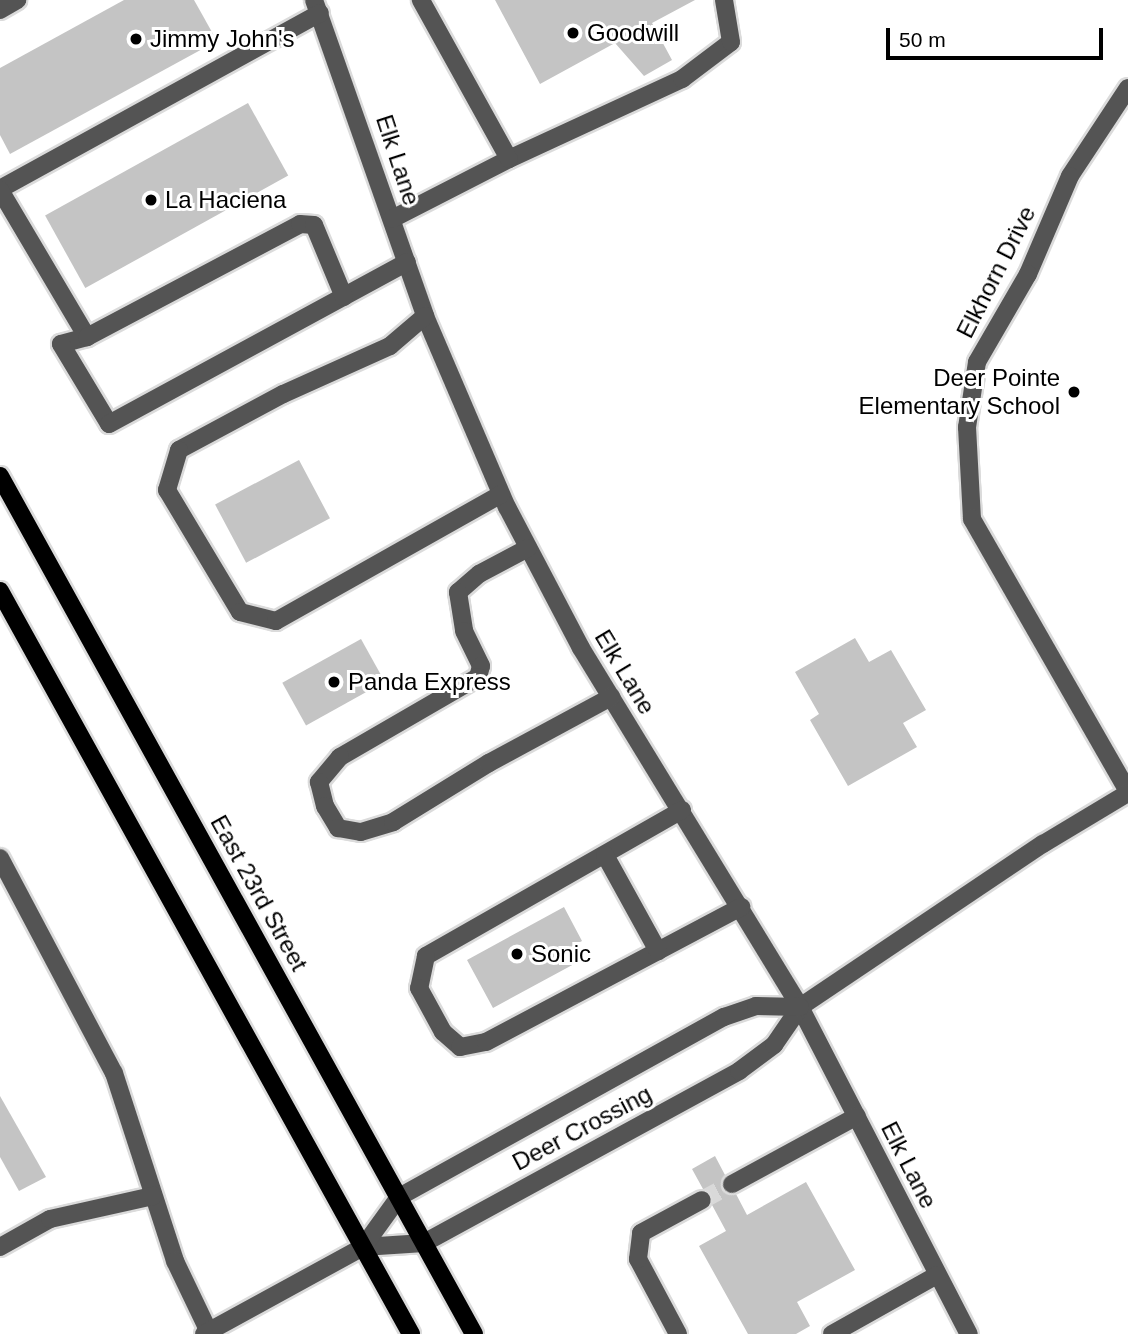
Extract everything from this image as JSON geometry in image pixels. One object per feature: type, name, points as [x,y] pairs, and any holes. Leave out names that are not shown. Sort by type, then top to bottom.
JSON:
[{"type":"main road","name":"East 23rd Street","points":[[0,477],[474,1334]]},
{"type":"main road","points":[[0,591],[411,1334]]},
{"type":"street","points":[[0,10],[18,0]]},
{"type":"street","points":[[421,0],[509,159]]},
{"type":"street","points":[[392,219],[509,159],[682,79],[731,42],[724,0]]},
{"type":"street","points":[[86,337],[0,189],[317,6]]},
{"type":"street","name":"Elk Lane","points":[[317,6],[425,316],[501,494],[611,697],[800,1007],[969,1334]]},
{"type":"street","name":"Elkhorn Drive","points":[[1128,88],[1070,176],[1028,274],[977,362],[967,427],[972,519],[1128,792]]},
{"type":"street","points":[[344,297],[314,225],[300,224],[86,337],[61,344],[109,424],[344,297],[407,262]]},
{"type":"street","points":[[425,316],[390,346],[283,394],[179,450],[167,490],[240,612],[276,621],[501,494]]},
{"type":"street","points":[[528,548],[480,574],[458,592],[464,631],[481,666],[478,677],[340,757],[319,782],[325,806],[338,828],[361,832],[393,822],[489,763],[611,697]]},
{"type":"street","name":"Deer Crossing","points":[[363,1247],[424,1243],[739,1071],[774,1045],[800,1007],[898,945],[1043,844],[1128,792]]},
{"type":"street","points":[[682,810],[426,956],[419,988],[443,1032],[460,1047],[486,1042],[741,907]]},
{"type":"street","points":[[605,855],[658,951]]},
{"type":"street","points":[[0,858],[114,1073],[141,1144],[153,1196],[182,1278],[207,1333],[363,1247],[399,1198]]},
{"type":"street","name":"Deer Crossing","points":[[399,1198],[724,1017],[756,1006],[800,1007]]},
{"type":"street","points":[[732,1184],[858,1116]]},
{"type":"street","points":[[0,1247],[50,1219],[153,1196]]},
{"type":"street","points":[[678,1334],[638,1259],[641,1233],[702,1200]]},
{"type":"street","points":[[832,1334],[937,1275]]},
{"type":"building","points":[[124,0],[194,0],[217,41],[10,154],[0,135],[0,68]]},
{"type":"building","name":"Goodwill","points":[[495,0],[695,0],[652,23],[672,60],[644,76],[615,43],[540,84]]},
{"type":"building","points":[[248,103],[288,176],[85,288],[45,215]]},
{"type":"building","points":[[299,460],[330,518],[246,563],[215,505]]},
{"type":"building","points":[[855,638],[869,662],[891,650],[926,710],[903,723],[917,747],[848,786],[810,720],[819,714],[795,672]]},
{"type":"building","name":"Panda Express","points":[[361,639],[385,682],[306,725],[282,683]]},
{"type":"building","name":"Sonic","points":[[564,907],[582,941],[567,949],[576,963],[493,1008],[467,960]]},
{"type":"building","points":[[0,1096],[46,1177],[19,1191],[0,1157]]},
{"type":"building","points":[[715,1156],[725,1175],[722,1190],[736,1194],[747,1215],[806,1182],[855,1270],[797,1302],[810,1326],[796,1334],[748,1334],[699,1246],[726,1231],[712,1205],[712,1194],[703,1189],[692,1169]]},
{"type":"tunnel","points":[[702,1200],[732,1184]]},
{"type":"place","name":"Goodwill","points":[[573,33]]},
{"type":"place","name":"Jimmy John's","points":[[136,39]]},
{"type":"place","name":"La Haciena","points":[[151,200]]},
{"type":"place","name":"Deer Pointe Elementary School","points":[[1074,392]]},
{"type":"place","name":"Panda Express","points":[[334,682]]},
{"type":"place","name":"Sonic","points":[[517,954]]}]
